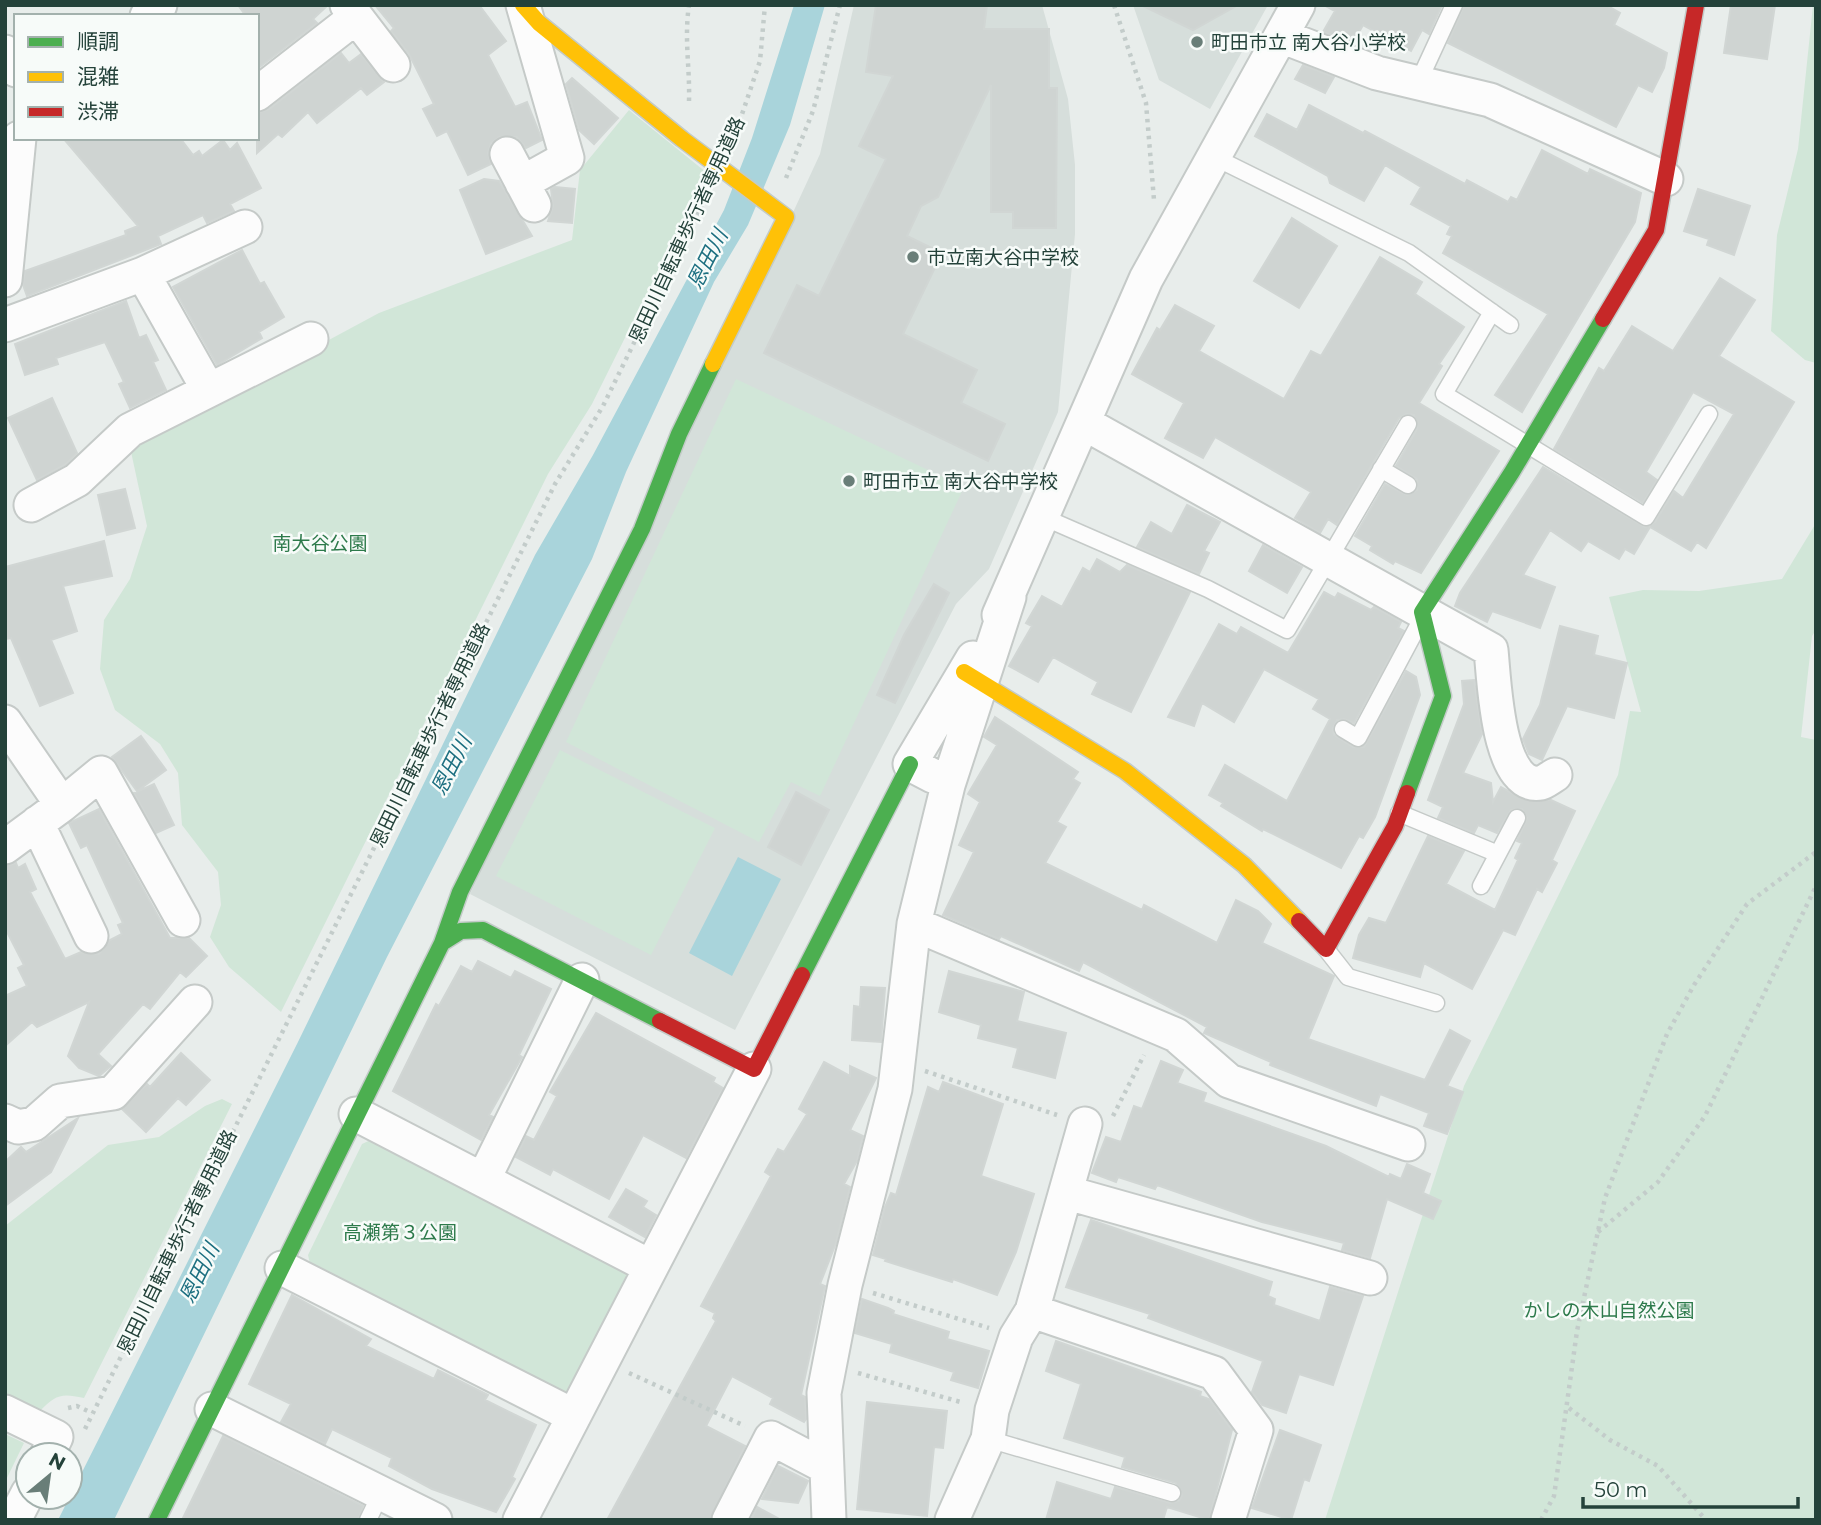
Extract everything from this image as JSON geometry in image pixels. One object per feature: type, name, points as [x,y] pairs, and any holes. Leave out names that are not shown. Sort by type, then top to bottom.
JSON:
[{"type":"street","points":[[157,1520],[442,943],[460,892],[642,529],[679,434],[786,217],[682,139],[539,23],[523,5]]},
{"type":"street","points":[[521,181],[567,158],[523,5]]},
{"type":"street","points":[[520,1520],[910,764],[972,677],[1146,279],[1298,5]]},
{"type":"street","points":[[972,677],[1125,771],[1244,865],[1326,949],[1399,813],[1443,696],[1422,611],[1529,444],[1656,230],[1693,35],[1696,5]]},
{"type":"street","points":[[259,92],[351,11],[393,65]]},
{"type":"street","points":[[1281,36],[1377,73],[1490,100],[1666,179]]},
{"type":"street","points":[[5,280],[19,140]]},
{"type":"street","points":[[5,325],[143,274],[245,227]]},
{"type":"street","points":[[143,274],[208,389]]},
{"type":"street","points":[[30,505],[77,480],[130,430],[311,339]]},
{"type":"street","points":[[1084,423],[1491,650],[1504,746],[1511,766],[1525,781],[1541,783],[1555,775]]},
{"type":"street","points":[[829,1520],[824,1393],[845,1285],[895,1089],[914,924],[972,677]]},
{"type":"street","points":[[5,722],[49,814],[91,936]]},
{"type":"street","points":[[910,764],[948,785]]},
{"type":"street","points":[[5,847],[101,774],[183,920]]},
{"type":"street","points":[[914,924],[1176,1035],[1229,1081],[1408,1144]]},
{"type":"street","points":[[442,943],[455,932],[469,926],[484,930],[754,1069]]},
{"type":"street","points":[[483,1180],[582,980]]},
{"type":"street","points":[[7,1125],[18,1127],[34,1124],[60,1101],[113,1093],[195,1002]]},
{"type":"street","points":[[356,1114],[651,1267]]},
{"type":"street","points":[[952,1520],[990,1425],[1068,1193],[1085,1124]]},
{"type":"street","points":[[1068,1193],[1370,1278]]},
{"type":"street","points":[[282,1268],[574,1416]]},
{"type":"street","points":[[1024,1324],[1214,1373],[1256,1430],[1228,1520]]},
{"type":"street","points":[[212,1409],[374,1506],[435,1520]]},
{"type":"street","points":[[5,1412],[56,1437],[54,1441]]},
{"type":"street","points":[[729,1520],[771,1438],[826,1466]]},
{"type":"lane","points":[[1418,83],[1454,5]]},
{"type":"lane","points":[[1214,157],[1409,253],[1510,325]]},
{"type":"lane","points":[[1492,312],[1444,394],[1646,517],[1688,433],[1709,414]]},
{"type":"lane","points":[[1043,517],[1208,589],[1287,629],[1408,424]]},
{"type":"lane","points":[[1381,469],[1408,485]]},
{"type":"lane","points":[[1343,729],[1358,738],[1417,631],[1422,611]]},
{"type":"lane","points":[[1399,813],[1498,854]]},
{"type":"lane","points":[[1481,886],[1517,818]]},
{"type":"lane","points":[[1326,949],[1348,977],[1437,1003]]},
{"type":"lane","points":[[990,1425],[1172,1493]]},
{"type":"path","points":[[682,139],[688,116],[690,72],[684,35],[690,5]]},
{"type":"path","name":"恩田川自転車歩行者専用道路","points":[[81,1435],[549,496],[603,406],[723,171],[760,61],[765,5]]},
{"type":"path","points":[[1114,5],[1146,103],[1155,205]]},
{"type":"path","points":[[1541,1520],[1555,1496],[1569,1408],[1577,1331],[1605,1198],[1662,1045],[1694,985],[1747,904],[1816,852]]},
{"type":"path","points":[[1598,1233],[1658,1182],[1705,1116],[1816,886]]},
{"type":"path","points":[[898,1062],[1085,1124],[1112,1120],[1157,1029]]},
{"type":"path","points":[[845,1285],[1024,1324]]},
{"type":"path","points":[[603,1361],[771,1438]]},
{"type":"path","points":[[830,1365],[990,1425]]},
{"type":"path","points":[[1569,1408],[1610,1440],[1658,1466],[1706,1520]]},
{"type":"shaded area","name":"町田市立 南大谷中学校","points":[[854,5],[1042,5],[1068,99],[1075,165],[1075,234],[1058,412],[989,569],[956,604],[735,1030],[470,894],[820,154]]},
{"type":"shaded area","name":"町田市立 南大谷小学校","points":[[1133,5],[1268,5],[1210,109],[1159,80]]},
{"type":"green space","points":[[1813,5],[1816,5],[1816,363],[1805,360],[1771,331],[1777,235],[1798,149]]},
{"type":"green space","name":"南大谷公園","points":[[629,110],[707,173],[592,404],[548,474],[281,1012],[229,967],[210,937],[221,905],[218,872],[182,825],[178,773],[160,744],[115,710],[100,669],[104,620],[130,579],[147,526],[130,447],[379,313],[572,240],[580,170]]},
{"type":"green space","points":[[736,379],[964,487],[820,796],[791,782],[759,842],[566,742]]},
{"type":"green space","name":"かしの木山自然公園","points":[[1816,523],[1816,630],[1812,636],[1801,737],[1816,740],[1816,1520],[1325,1520],[1464,1086],[1618,775],[1630,711],[1641,712],[1609,597],[1643,590],[1699,591],[1782,579]]},
{"type":"green space","points":[[560,750],[715,828],[651,955],[496,876]]},
{"type":"green space","points":[[222,1099],[232,1104],[84,1398],[59,1397],[39,1412],[5,1396],[5,1226],[108,1145],[159,1137],[205,1106]]},
{"type":"green space","name":"高瀬第３公園","points":[[375,1138],[627,1268],[630,1281],[574,1388],[561,1393],[311,1268],[308,1255],[362,1144]]},
{"type":"green space","points":[[5,1434],[20,1441],[14,1441],[14,1464],[5,1482]]},
{"type":"water","name":"恩田川","points":[[794,5],[825,5],[790,125],[748,225],[714,282],[626,472],[592,559],[387,957],[114,1520],[58,1520],[63,1511],[84,1511],[84,1468],[297,1044],[535,555],[593,455],[724,210],[752,138]]},
{"type":"water","points":[[738,857],[781,879],[732,976],[689,953]]},
{"type":"building","points":[[238,5],[328,5],[313,19],[317,23],[259,67],[259,14],[245,14]]},
{"type":"building","points":[[375,5],[479,5],[506,41],[488,55],[515,107],[527,102],[542,140],[526,148],[517,137],[499,137],[491,143],[488,153],[491,164],[468,175],[447,131],[437,136],[423,109],[434,104],[409,54],[391,31],[394,28]]},
{"type":"building","points":[[876,5],[987,5],[984,29],[1049,29],[1049,88],[1057,88],[1056,228],[1013,228],[1013,212],[991,212],[991,85],[938,197],[921,206],[907,236],[942,253],[903,334],[977,370],[961,403],[1005,424],[988,461],[764,353],[797,285],[819,296],[886,159],[859,146],[893,76],[866,72]]},
{"type":"building","points":[[1141,5],[1238,5],[1193,30]]},
{"type":"building","points":[[1324,5],[1442,5],[1429,34],[1422,30],[1411,51],[1363,25],[1353,43],[1323,32],[1335,11]]},
{"type":"building","points":[[1464,5],[1606,5],[1620,13],[1614,25],[1667,53],[1664,68],[1652,92],[1638,85],[1616,127],[1448,43]]},
{"type":"building","points":[[1731,5],[1775,5],[1767,59],[1724,53]]},
{"type":"building","points":[[341,53],[349,63],[361,54],[384,82],[367,95],[361,88],[317,123],[308,112],[282,137],[278,134],[257,153],[259,112],[269,109]]},
{"type":"building","points":[[1303,65],[1334,77],[1325,93],[1295,79]]},
{"type":"building","points":[[572,78],[618,118],[594,144],[579,130],[566,84]]},
{"type":"building","points":[[1309,105],[1363,133],[1365,131],[1465,184],[1467,180],[1508,202],[1511,197],[1517,200],[1542,150],[1588,174],[1590,169],[1641,193],[1635,222],[1522,412],[1495,395],[1548,314],[1443,253],[1452,236],[1447,234],[1451,226],[1411,204],[1421,187],[1385,165],[1364,201],[1330,183],[1328,176],[1255,136],[1267,114],[1297,130]]},
{"type":"building","points":[[65,140],[182,140],[193,155],[199,151],[202,156],[223,140],[230,150],[237,143],[261,188],[230,204],[234,211],[207,223],[203,215],[158,236],[161,244],[27,296],[23,285],[25,271],[126,235],[125,231],[138,226]]},
{"type":"building","points":[[484,179],[499,181],[532,236],[486,254],[460,190]]},
{"type":"building","points":[[551,189],[575,189],[572,223],[548,221],[553,206]]},
{"type":"building","points":[[1698,189],[1750,206],[1734,255],[1707,245],[1709,239],[1684,231]]},
{"type":"building","points":[[1292,218],[1337,246],[1299,308],[1254,281]]},
{"type":"building","points":[[242,250],[260,284],[264,282],[284,317],[259,332],[262,338],[217,365],[173,287]]},
{"type":"building","points":[[1380,257],[1422,282],[1415,294],[1464,327],[1439,364],[1442,366],[1419,403],[1499,451],[1421,573],[1395,561],[1393,564],[1370,550],[1372,546],[1355,536],[1385,484],[1407,495],[1417,490],[1417,479],[1396,466],[1417,429],[1414,415],[1407,414],[1399,418],[1337,525],[1328,519],[1320,533],[1295,518],[1311,492],[1215,437],[1203,458],[1165,438],[1184,403],[1132,374],[1157,328],[1160,330],[1175,305],[1214,326],[1199,351],[1284,399],[1311,351],[1321,356]]},
{"type":"building","points":[[1720,278],[1755,300],[1719,356],[1794,402],[1706,548],[1697,542],[1691,551],[1650,527],[1634,554],[1625,549],[1619,559],[1588,541],[1581,551],[1550,530],[1523,575],[1555,587],[1540,628],[1492,611],[1487,622],[1455,606],[1460,593],[1543,467],[1645,527],[1655,522],[1674,491],[1683,498],[1734,414],[1693,392],[1646,472],[1657,480],[1643,503],[1554,449],[1599,368],[1604,371],[1632,326],[1673,351]]},
{"type":"building","points":[[126,301],[139,338],[146,335],[158,360],[153,362],[166,390],[130,408],[119,384],[124,382],[105,342],[56,358],[58,364],[25,375],[15,344]]},
{"type":"building","points":[[52,398],[77,453],[66,464],[37,480],[8,418]]},
{"type":"building","points":[[125,489],[135,528],[107,535],[98,495]]},
{"type":"building","points":[[1187,505],[1220,522],[1204,551],[1209,553],[1199,574],[1137,547],[1151,522],[1172,534]]},
{"type":"building","points":[[104,541],[112,576],[63,586],[77,631],[51,640],[73,693],[40,706],[11,638],[5,639],[5,567]]},
{"type":"building","points":[[1263,545],[1302,567],[1287,593],[1249,571]]},
{"type":"building","points":[[1097,559],[1120,572],[1127,565],[1190,592],[1131,712],[1092,694],[1098,682],[1053,657],[1038,682],[1009,666],[1032,626],[1026,623],[1042,596],[1062,607],[1083,568],[1090,572]]},
{"type":"building","points":[[934,584],[949,593],[895,703],[877,695],[904,635]]},
{"type":"building","points":[[1324,592],[1335,598],[1338,593],[1371,610],[1374,607],[1401,622],[1398,628],[1404,631],[1354,723],[1344,719],[1337,720],[1333,728],[1334,735],[1353,747],[1364,747],[1406,671],[1416,677],[1420,695],[1375,817],[1363,838],[1359,836],[1341,868],[1263,829],[1262,831],[1221,806],[1223,803],[1209,795],[1225,765],[1287,801],[1330,719],[1313,709],[1319,699],[1264,669],[1234,722],[1202,703],[1194,726],[1168,717],[1219,624],[1237,634],[1241,627],[1288,653]]},
{"type":"building","points":[[1560,626],[1598,636],[1594,655],[1627,663],[1614,718],[1567,706],[1542,760],[1529,754],[1523,739],[1540,705]]},
{"type":"building","points":[[1474,680],[1482,734],[1463,773],[1491,783],[1493,802],[1501,787],[1523,799],[1551,800],[1575,811],[1552,860],[1557,863],[1542,892],[1537,889],[1515,935],[1503,930],[1472,989],[1424,963],[1420,977],[1353,958],[1359,935],[1369,918],[1386,923],[1428,836],[1464,851],[1446,884],[1495,910],[1518,860],[1515,858],[1522,843],[1517,841],[1527,818],[1522,809],[1511,810],[1497,833],[1478,825],[1474,833],[1438,818],[1443,807],[1428,800],[1464,704],[1462,681]]},
{"type":"building","points":[[995,717],[1078,772],[1073,779],[1080,783],[1057,822],[1066,827],[1045,863],[1142,910],[1144,905],[1217,943],[1236,900],[1258,911],[1271,924],[1262,943],[1334,976],[1308,1039],[1425,1080],[1450,1030],[1470,1041],[1447,1086],[1463,1092],[1447,1134],[1424,1126],[1429,1113],[1380,1094],[1376,1106],[1270,1065],[1271,1062],[1204,1033],[1207,1027],[1083,962],[1079,971],[1001,936],[999,939],[943,915],[974,852],[959,845],[980,802],[968,794],[997,745],[984,737]]},
{"type":"building","points":[[141,736],[166,770],[137,791],[112,757]]},
{"type":"building","points":[[154,784],[174,825],[156,833],[134,793]]},
{"type":"building","points":[[796,792],[829,810],[801,865],[768,847]]},
{"type":"building","points":[[99,809],[170,938],[189,938],[207,956],[186,977],[180,972],[150,1009],[143,1004],[98,1054],[111,1066],[99,1076],[79,1068],[68,1056],[89,1002],[37,1027],[32,1022],[5,1046],[5,996],[27,986],[18,968],[24,965],[5,928],[5,866],[16,863],[18,868],[25,864],[36,889],[30,892],[65,959],[81,952],[99,954],[110,940],[122,934],[118,925],[123,923],[87,845],[81,848],[69,823]]},
{"type":"building","points":[[478,961],[511,978],[515,971],[551,989],[519,1055],[522,1057],[489,1115],[493,1117],[481,1140],[393,1091],[436,1004],[439,1006],[461,966],[472,972]]},
{"type":"building","points":[[949,971],[1024,992],[1017,1021],[1066,1033],[1055,1078],[1013,1067],[1018,1048],[978,1038],[981,1025],[939,1012]]},
{"type":"building","points":[[861,987],[885,988],[881,1042],[852,1040],[854,1006],[860,1007]]},
{"type":"building","points":[[596,1013],[715,1078],[713,1082],[723,1088],[686,1158],[643,1135],[609,1199],[553,1169],[550,1175],[516,1157],[526,1136],[534,1140],[557,1096],[550,1092]]},
{"type":"building","points":[[181,1053],[210,1080],[186,1105],[178,1098],[146,1132],[122,1109],[147,1084],[150,1087]]},
{"type":"building","points":[[1161,1061],[1183,1070],[1177,1083],[1206,1093],[1203,1102],[1326,1146],[1389,1177],[1390,1174],[1401,1179],[1407,1164],[1430,1174],[1423,1193],[1441,1201],[1433,1219],[1387,1199],[1370,1258],[1342,1250],[1344,1243],[1262,1222],[1157,1185],[1155,1189],[1118,1177],[1116,1182],[1092,1173],[1106,1137],[1121,1142],[1134,1106],[1142,1109]]},
{"type":"building","points":[[824,1062],[850,1076],[850,1066],[876,1078],[850,1130],[863,1136],[857,1161],[844,1184],[850,1187],[836,1243],[820,1284],[825,1286],[801,1395],[805,1397],[806,1419],[804,1422],[770,1404],[773,1398],[732,1376],[706,1426],[745,1446],[710,1520],[607,1520],[716,1321],[713,1318],[715,1313],[701,1306],[771,1176],[765,1172],[778,1149],[784,1152],[807,1114],[799,1109]]},
{"type":"building","points":[[943,1082],[1003,1104],[981,1176],[1034,1194],[1016,1252],[997,1295],[873,1255],[885,1207],[891,1193],[896,1195],[928,1087],[939,1092]]},
{"type":"building","points":[[78,1118],[51,1172],[5,1206],[5,1162],[21,1147],[26,1152]]},
{"type":"building","points":[[626,1189],[647,1201],[643,1207],[656,1215],[645,1237],[609,1217]]},
{"type":"building","points":[[1091,1220],[1272,1282],[1268,1296],[1275,1299],[1274,1305],[1320,1321],[1330,1287],[1363,1296],[1333,1385],[1299,1374],[1286,1413],[1262,1405],[1252,1392],[1263,1361],[1148,1318],[1150,1314],[1066,1287]]},
{"type":"building","points":[[292,1295],[371,1339],[366,1346],[434,1379],[438,1370],[488,1395],[485,1400],[536,1425],[512,1477],[515,1479],[496,1512],[432,1489],[389,1466],[392,1458],[332,1429],[325,1444],[281,1422],[291,1404],[249,1384]]},
{"type":"building","points":[[862,1299],[888,1308],[894,1311],[893,1314],[949,1332],[947,1339],[989,1351],[978,1388],[951,1380],[954,1372],[890,1352],[892,1344],[855,1333]]},
{"type":"building","points":[[1056,1341],[1201,1392],[1200,1396],[1209,1399],[1232,1430],[1209,1520],[1167,1507],[1163,1520],[1046,1520],[1057,1482],[1111,1499],[1115,1487],[1170,1503],[1179,1501],[1182,1495],[1176,1483],[1122,1467],[1125,1457],[1064,1438],[1081,1384],[1046,1371]]},
{"type":"building","points":[[867,1402],[947,1411],[943,1448],[934,1447],[927,1516],[857,1509]]},
{"type":"building","points":[[1280,1430],[1321,1445],[1309,1481],[1304,1479],[1291,1520],[1252,1508]]},
{"type":"building","points":[[223,1436],[363,1506],[358,1520],[182,1520]]},
{"type":"building","points":[[778,1466],[808,1481],[798,1503],[762,1499]]},
{"type":"building","points":[[757,1507],[781,1520],[751,1520]]},
{"type":"traffic: fast","points":[[1407,793],[1443,696],[1422,612],[1512,472],[1603,319]]},
{"type":"traffic: fast","points":[[442,943],[460,892],[642,529],[679,434],[713,364]]},
{"type":"traffic: fast","points":[[802,975],[910,764]]},
{"type":"traffic: fast","points":[[157,1520],[442,943],[461,931],[483,930],[660,1021]]},
{"type":"traffic: slow","points":[[523,5],[539,23],[682,139],[786,217],[713,364]]},
{"type":"traffic: slow","points":[[964,672],[1125,771],[1244,865],[1299,921]]},
{"type":"traffic: jam","points":[[1603,319],[1656,230],[1696,5]]},
{"type":"traffic: jam","points":[[1299,921],[1326,949],[1395,826],[1407,793]]},
{"type":"traffic: jam","points":[[660,1021],[754,1069],[802,975]]},
{"type":"place","name":"町田市立 南大谷小学校","points":[[1197,42]]},
{"type":"place","name":"市立南大谷中学校","points":[[913,257]]},
{"type":"place","name":"町田市立 南大谷中学校","points":[[849,481]]}]
